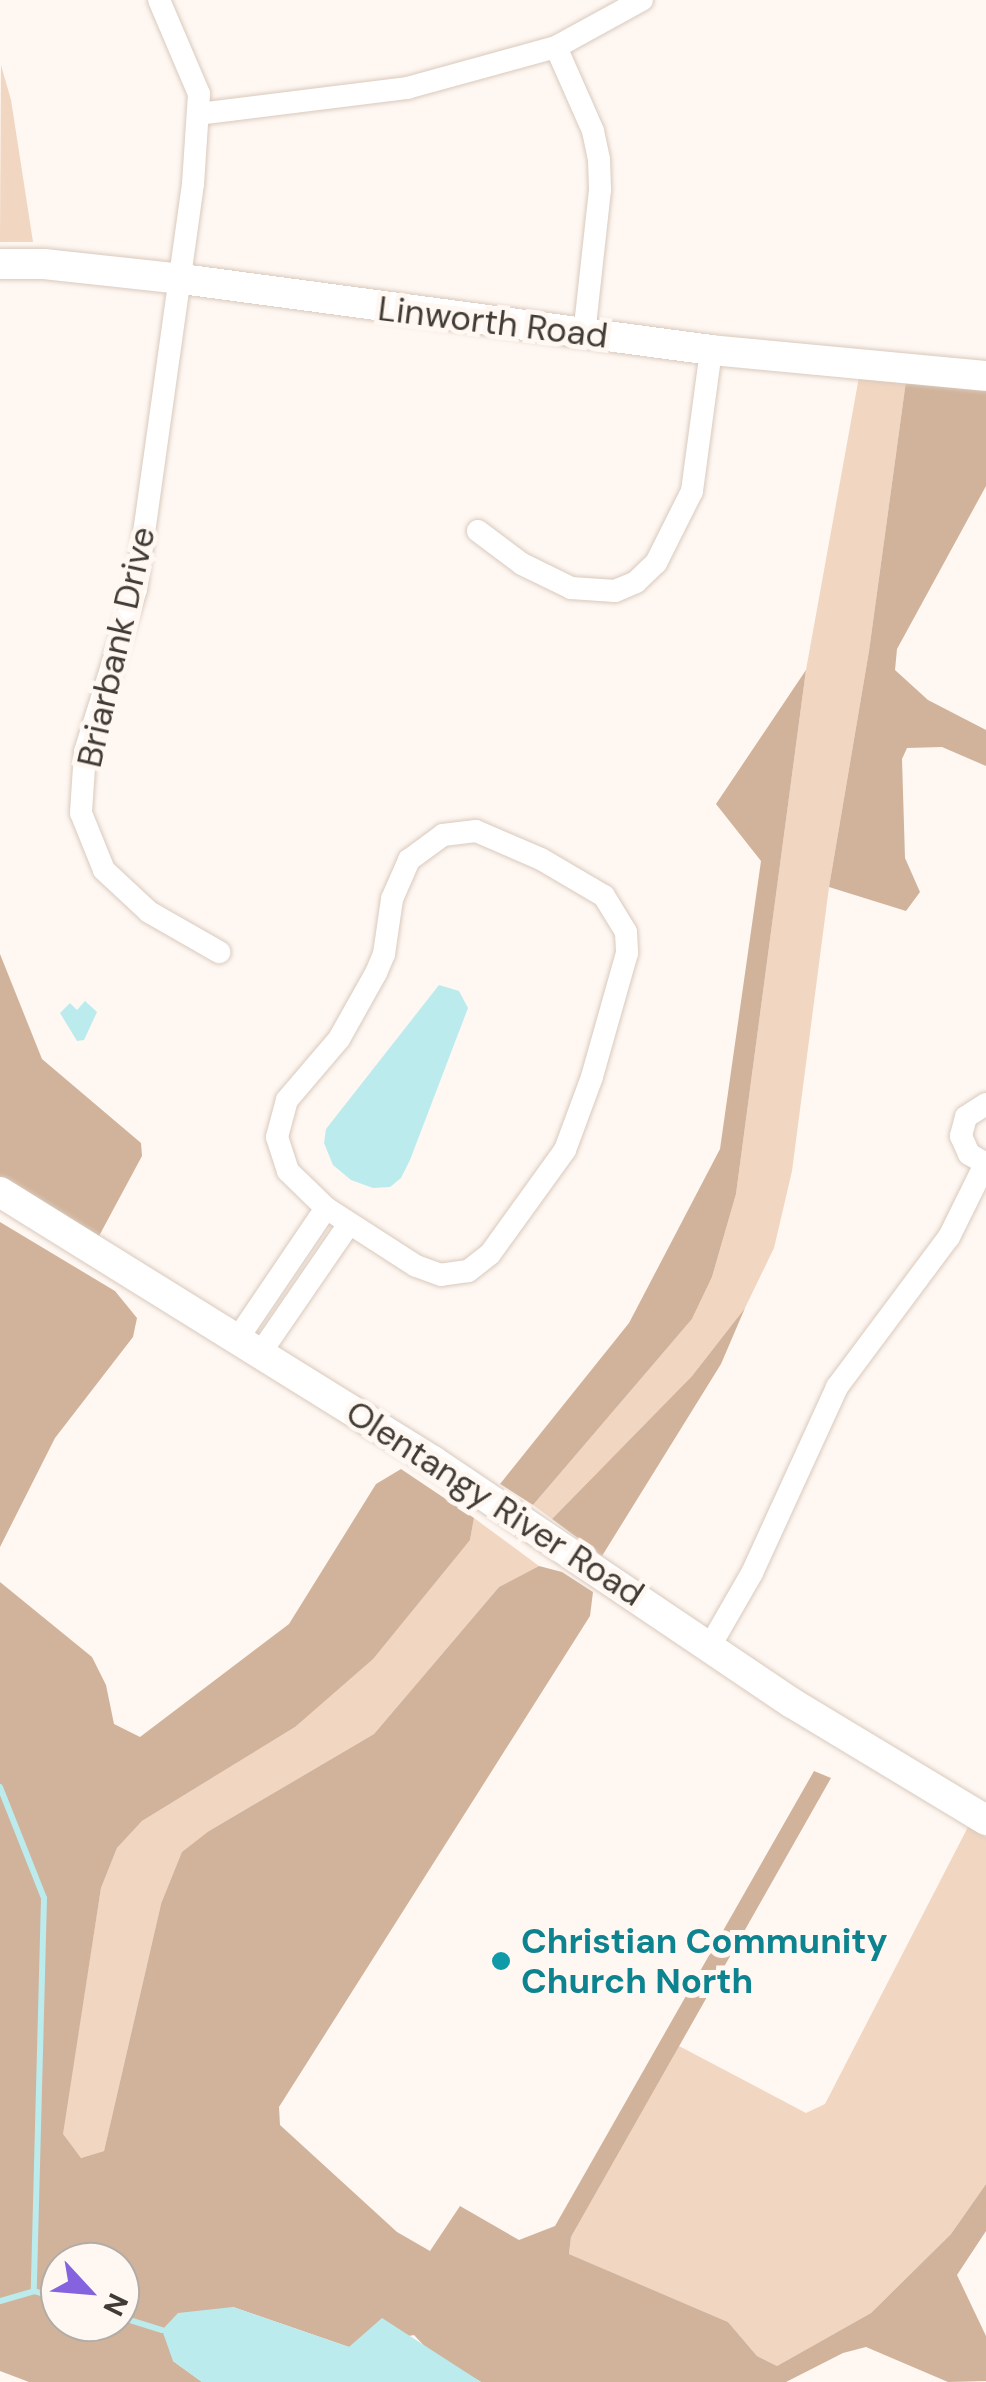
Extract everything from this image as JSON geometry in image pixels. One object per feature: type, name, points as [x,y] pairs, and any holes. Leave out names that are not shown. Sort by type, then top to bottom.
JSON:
[{"type":"main road","name":"Linworth Road","points":[[0,264],[44,264],[182,279],[712,350],[986,376]]},
{"type":"main road","name":"Olentangy River Road","points":[[0,1192],[434,1460],[792,1704],[986,1820]]},
{"type":"street","name":"Briarbank Drive","points":[[159,0],[194,76],[198,114],[182,279],[136,589],[86,752],[81,813],[104,870],[149,912],[219,952]]},
{"type":"street","points":[[198,114],[407,88],[556,47],[642,0]]},
{"type":"street","points":[[556,47],[594,131],[599,160],[600,190],[584,334]]},
{"type":"street","points":[[478,531],[522,564],[571,588],[615,591],[636,582],[656,563],[692,491],[712,350]]},
{"type":"street","points":[[476,832],[506,842],[586,883],[616,912],[626,932],[622,982],[565,1150],[490,1254],[468,1271],[428,1273],[326,1208],[288,1171],[278,1137],[280,1120],[287,1100],[360,1008],[384,954],[392,899],[409,860],[443,835],[476,832]]},
{"type":"street","points":[[710,1646],[752,1573],[837,1387],[949,1237],[985,1164],[968,1154],[962,1136],[966,1118],[986,1104]]},
{"type":"street","points":[[250,1345],[326,1208]]},
{"type":"street","points":[[250,1345],[349,1224]]},
{"type":"shaded area","points":[[1,65],[11,100],[33,242],[0,242]]},
{"type":"shaded area","points":[[859,377],[906,381],[869,651],[829,887],[792,1171],[774,1248],[745,1308],[692,1376],[552,1519],[533,1505],[692,1319],[712,1277],[736,1194],[806,670]]},
{"type":"shaded area","points":[[906,381],[986,389],[986,486],[897,649],[895,670],[928,700],[986,730],[986,766],[942,747],[907,748],[902,759],[905,858],[920,892],[906,911],[829,887],[869,651]]},
{"type":"shaded area","points":[[806,670],[736,1194],[712,1277],[692,1319],[533,1505],[500,1484],[629,1323],[720,1149],[761,861],[716,804]]},
{"type":"shaded area","points":[[0,954],[42,1059],[141,1143],[142,1156],[99,1236],[0,1177]]},
{"type":"shaded area","points":[[0,1222],[115,1291],[137,1318],[133,1337],[55,1438],[0,1547]]},
{"type":"shaded area","points":[[745,1308],[721,1364],[602,1556],[552,1519],[692,1376]]},
{"type":"shaded area","points":[[401,1469],[474,1518],[470,1540],[373,1659],[295,1727],[142,1821],[117,1848],[101,1888],[63,2134],[81,2158],[104,2151],[161,1904],[182,1852],[209,1831],[374,1734],[499,1587],[539,1566],[562,1572],[593,1592],[590,1616],[279,2107],[280,2125],[397,2232],[430,2251],[460,2206],[519,2240],[555,2226],[814,1771],[831,1778],[571,2237],[569,2254],[728,2322],[757,2356],[777,2366],[871,2313],[951,2234],[986,2184],[986,2231],[957,2275],[986,2336],[986,2381],[948,2382],[866,2347],[843,2353],[786,2382],[481,2382],[429,2351],[414,2335],[349,2347],[233,2307],[173,2361],[202,2382],[29,2382],[0,2371],[0,1582],[92,1657],[106,1685],[114,1724],[140,1737],[289,1624],[376,1484]]},
{"type":"shaded area","points":[[474,1518],[539,1566],[499,1587],[374,1734],[209,1831],[161,1904],[104,2151],[81,2158],[62,2135],[101,1888],[117,1848],[142,1821],[295,1727],[470,1540]]},
{"type":"shaded area","points":[[968,1827],[986,1837],[986,2184],[951,2234],[871,2313],[777,2366],[757,2356],[728,2322],[569,2254],[571,2237],[679,2046],[806,2113],[825,2104]]},
{"type":"water","points":[[439,985],[459,991],[468,1008],[410,1160],[401,1178],[390,1187],[373,1188],[351,1180],[333,1165],[324,1143],[326,1129]]},
{"type":"water","points":[[85,1001],[97,1012],[84,1040],[77,1041],[60,1013],[70,1003],[77,1010]]},
{"type":"water","points":[[233,2307],[349,2347],[382,2318],[481,2382],[202,2382],[173,2361],[162,2330],[178,2313]]},
{"type":"waterway","points":[[0,1787],[44,1898],[34,2291]]},
{"type":"waterway","points":[[0,2301],[34,2291],[40,2293]]},
{"type":"waterway","points":[[140,2323],[162,2330]]},
{"type":"place","name":"Christian Community Church North","points":[[501,1961]]}]
